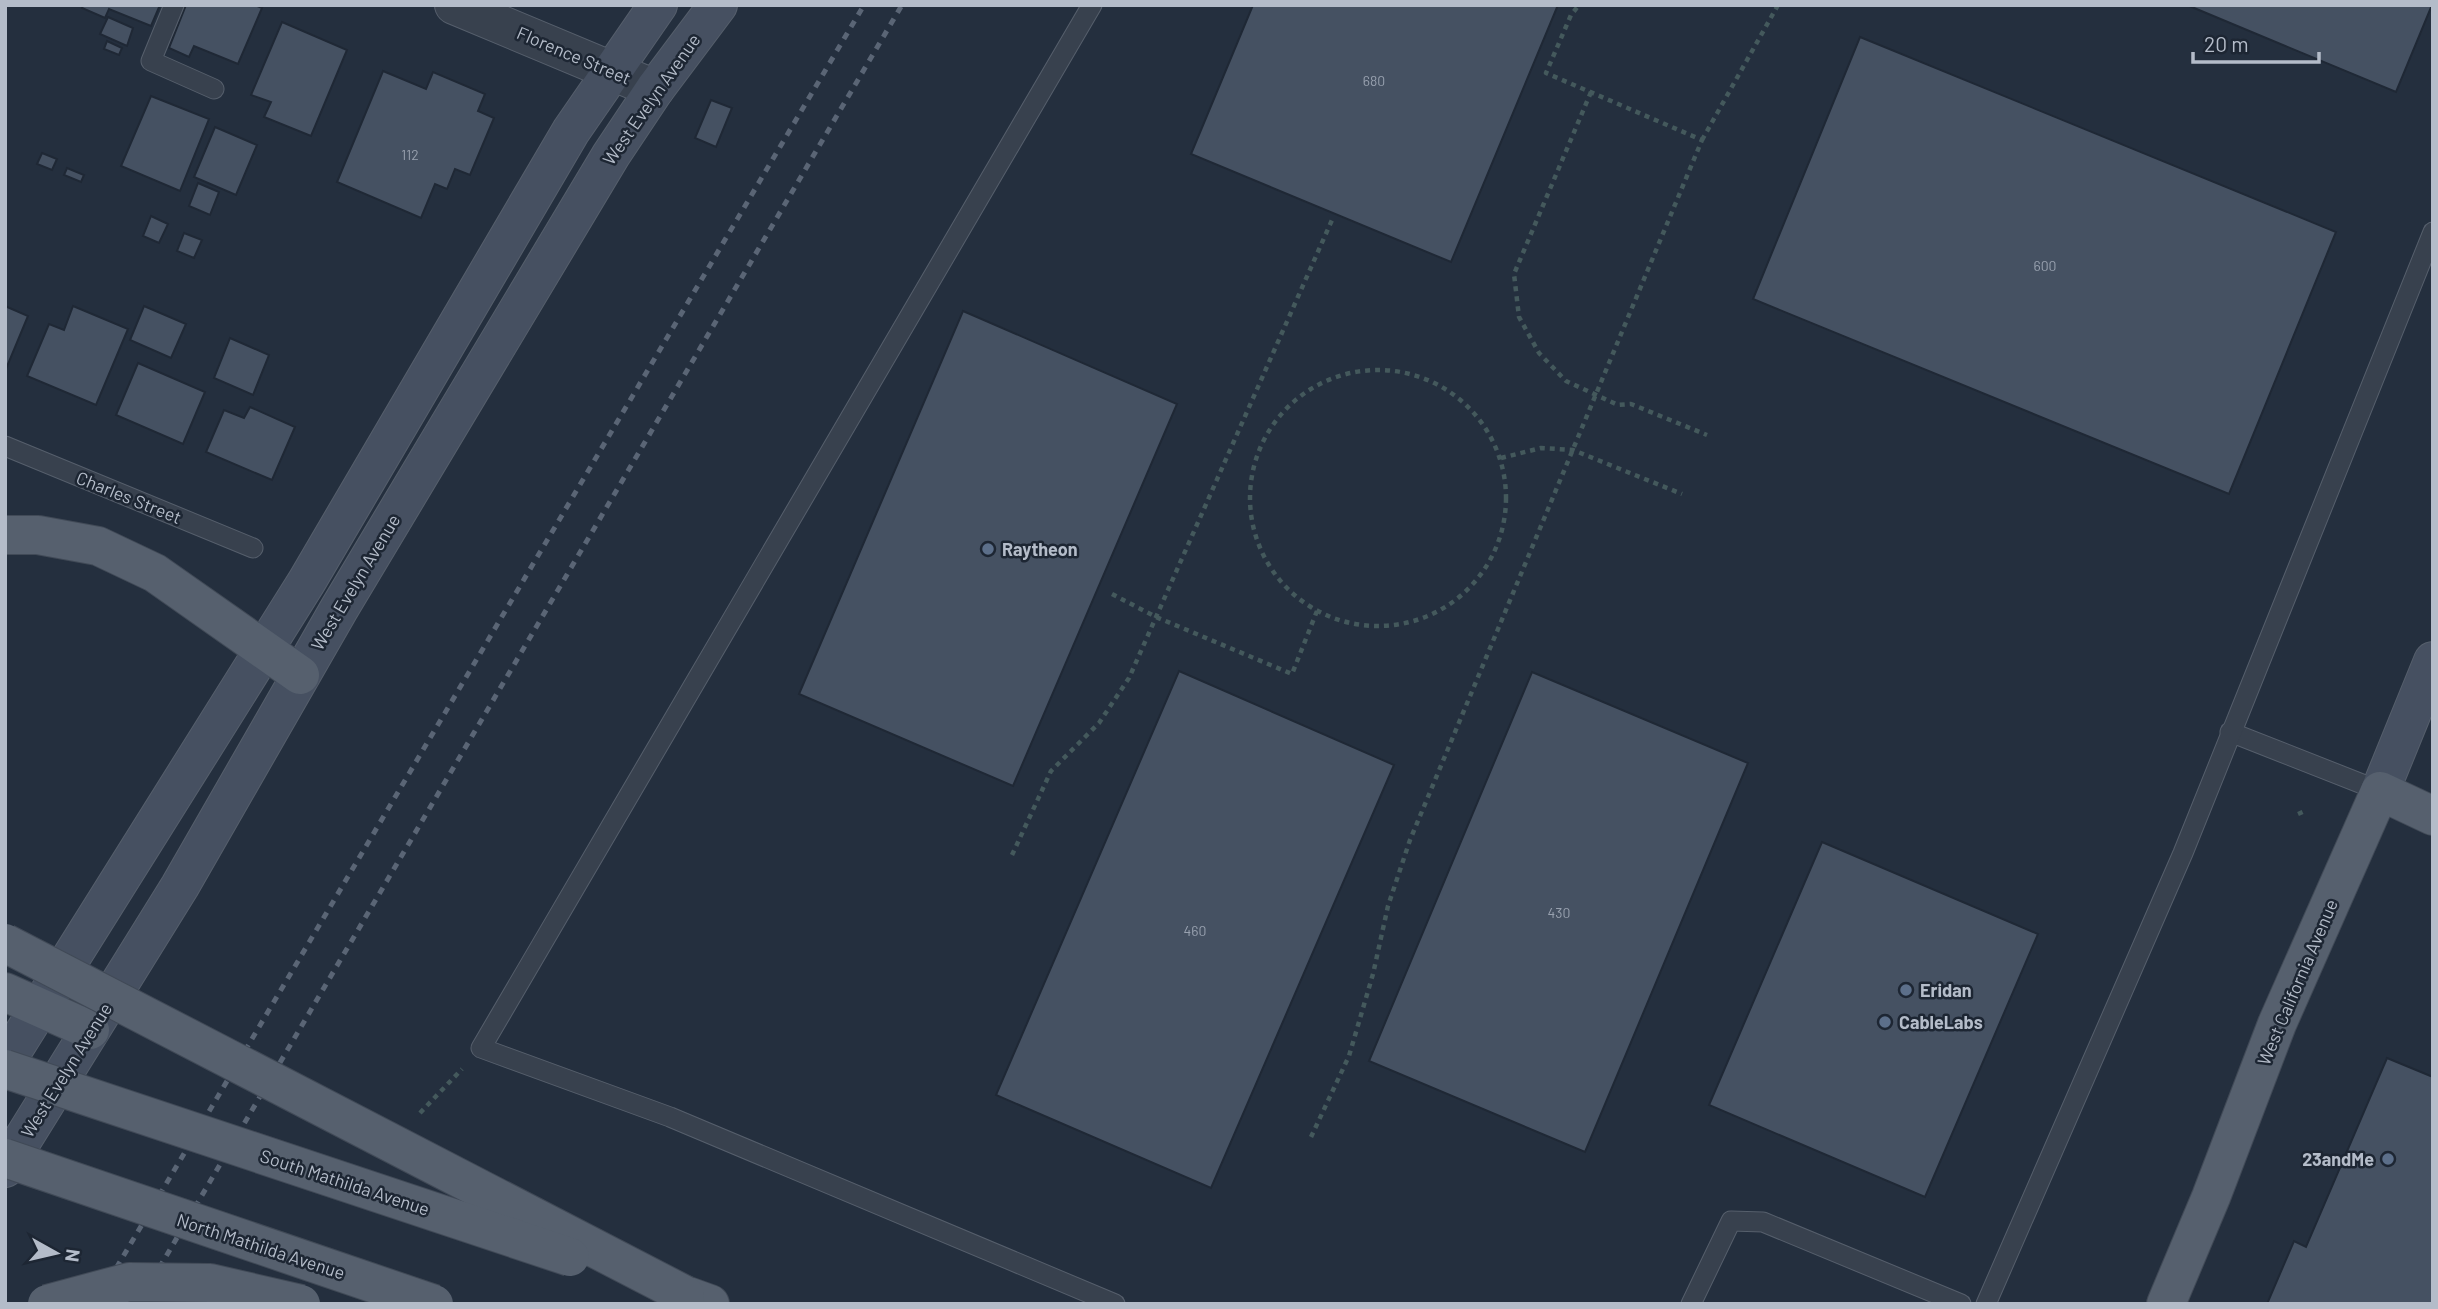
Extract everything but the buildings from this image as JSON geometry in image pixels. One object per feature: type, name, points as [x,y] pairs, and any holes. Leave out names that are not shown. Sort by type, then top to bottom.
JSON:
[{"type":"main road","points":[[5,1063],[307,581],[571,131],[657,5]]},
{"type":"main road","name":"West Evelyn Avenue","points":[[5,1168],[180,886],[300,675],[534,281],[655,89],[718,5]]},
{"type":"main road","points":[[5,535],[38,535],[98,546],[155,573],[300,675]]},
{"type":"main road","name":"West California Avenue","points":[[2166,1304],[2211,1197],[2264,1055],[2380,791],[2433,662]]},
{"type":"main road","points":[[2380,791],[2433,816]]},
{"type":"main road","points":[[5,943],[697,1300]]},
{"type":"main road","points":[[5,992],[90,1030]]},
{"type":"main road","name":"South Mathilda Avenue","points":[[5,1069],[697,1300]]},
{"type":"main road","name":"North Mathilda Avenue","points":[[5,1158],[435,1304]]},
{"type":"main road","points":[[47,1304],[130,1282],[210,1283],[301,1304]]},
{"type":"street","name":"Florence Street","points":[[454,5],[655,89]]},
{"type":"lane","points":[[174,5],[151,61],[214,89]]},
{"type":"lane","points":[[1092,5],[481,1048],[670,1117],[1115,1304]]},
{"type":"lane","points":[[1986,1304],[2183,853],[2433,232]]},
{"type":"lane","name":"Charles Street","points":[[5,446],[253,548]]},
{"type":"lane","points":[[2230,732],[2380,791]]},
{"type":"lane","points":[[1691,1304],[1731,1221],[1763,1222],[1961,1304]]},
{"type":"path","points":[[1579,5],[1570,15],[1546,73],[1702,140]]},
{"type":"path","points":[[1311,1137],[1349,1056],[1373,974],[1388,906],[1410,840],[1702,140],[1778,5]]},
{"type":"path","points":[[1591,92],[1514,274],[1519,317],[1539,352],[1566,381],[1618,405],[1631,404],[1707,435]]},
{"type":"path","points":[[1012,855],[1051,771],[1099,723],[1129,678],[1332,220]]},
{"type":"path","points":[[1366,370],[1395,370],[1423,377],[1448,390],[1471,408],[1488,431],[1501,457],[1506,486],[1506,515],[1499,542],[1486,569],[1468,591],[1444,608],[1419,620],[1390,626],[1362,626],[1333,619],[1317,611],[1286,588],[1268,565],[1256,539],[1250,510],[1251,481],[1257,453],[1270,427],[1289,405],[1312,387],[1338,375],[1366,370]]},
{"type":"path","points":[[1501,457],[1541,447],[1573,450],[1682,494]]},
{"type":"path","points":[[1112,594],[1156,617],[1292,674],[1317,611]]},
{"type":"path","points":[[2298,814],[2305,811]]},
{"type":"path","points":[[416,1116],[481,1048]]},
{"type":"railway","points":[[95,1304],[864,5]]},
{"type":"railway","points":[[138,1304],[902,5]]},
{"type":"place","name":"Raytheon","points":[[988,549]]},
{"type":"place","name":"Eridan","points":[[1906,990]]},
{"type":"place","name":"CableLabs","points":[[1885,1022]]},
{"type":"place","name":"23andMe","points":[[2388,1159]]}]
